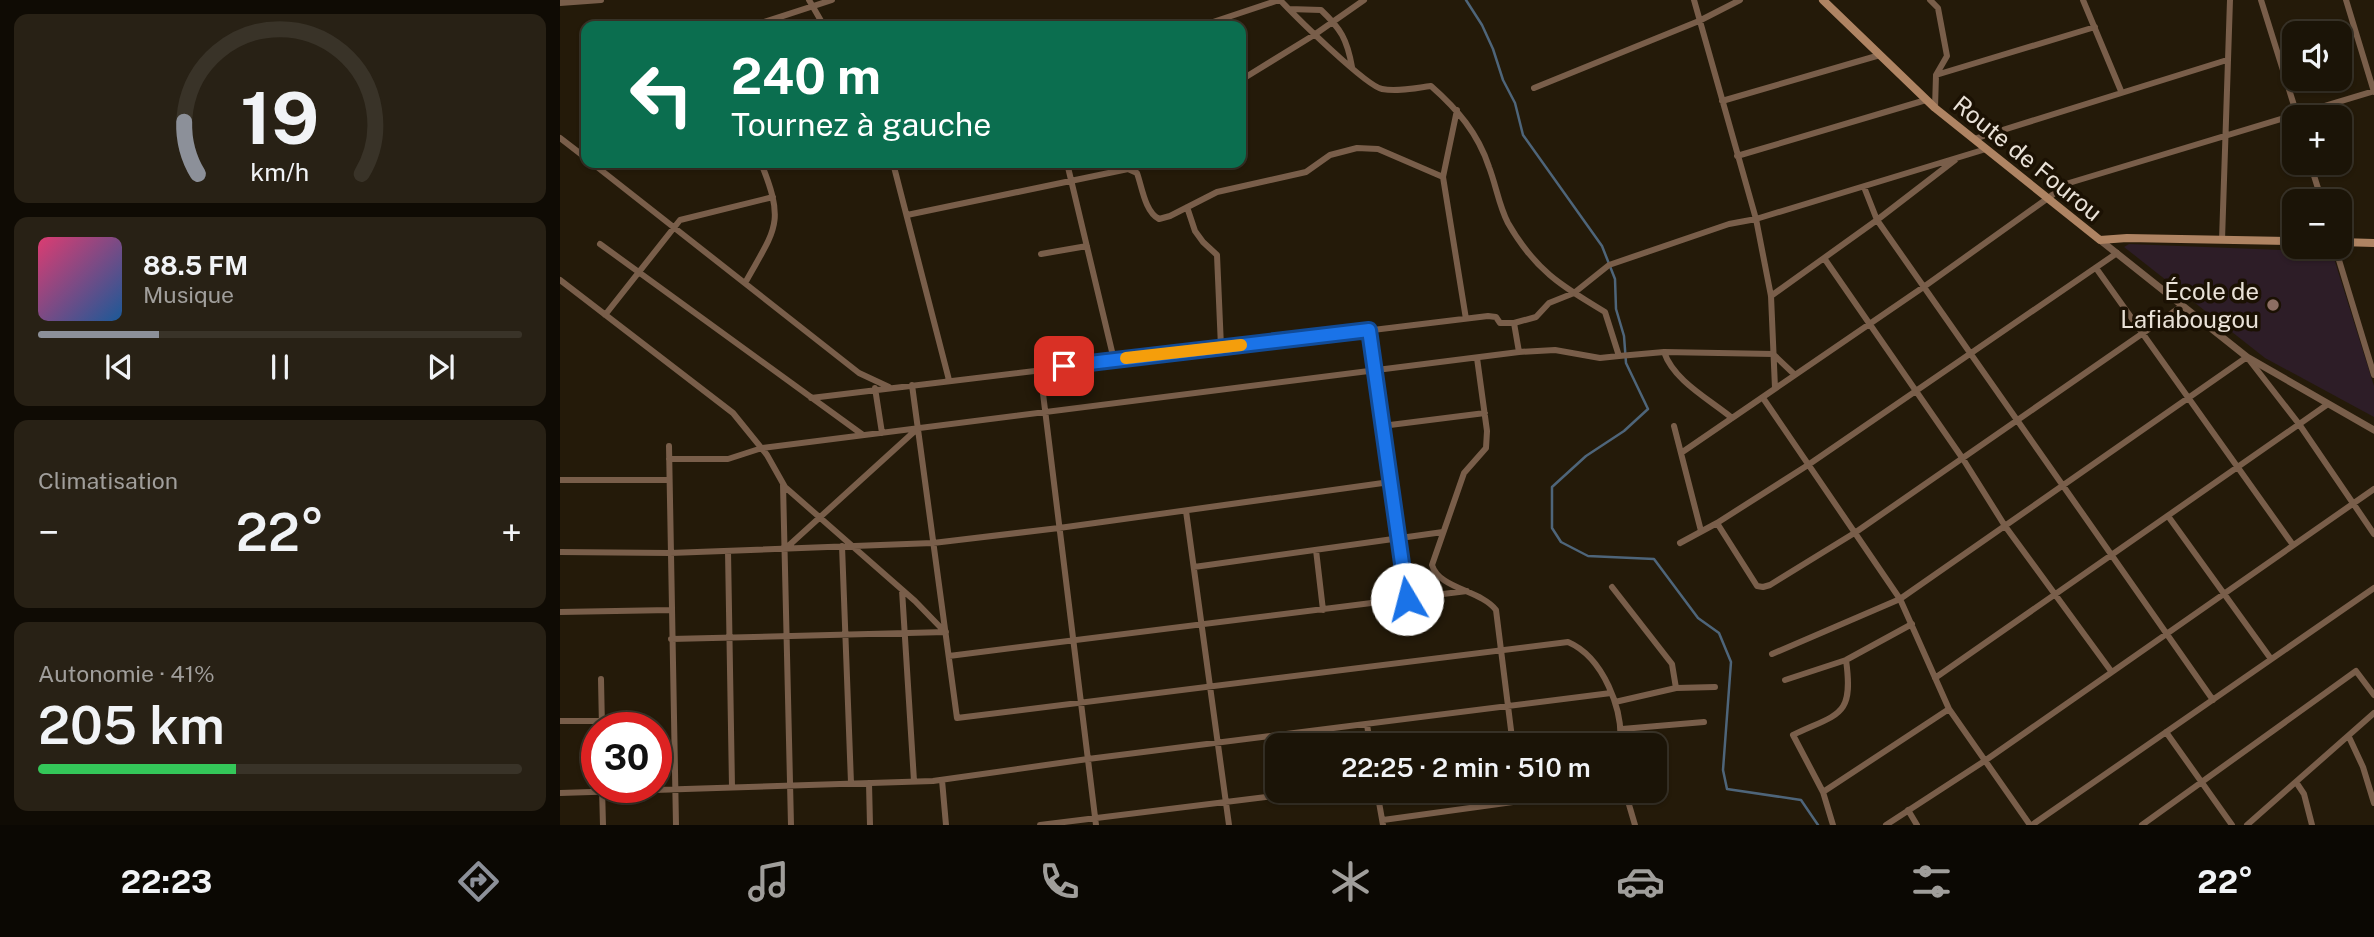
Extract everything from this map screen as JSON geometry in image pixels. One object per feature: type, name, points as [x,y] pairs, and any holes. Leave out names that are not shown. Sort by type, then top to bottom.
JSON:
[{"type":"main road","name":"Route de Fourou","points":[[1823,0],[1935,108],[2099,240],[2127,238],[2282,241]]},
{"type":"main road","points":[[2352,242],[2374,243]]},
{"type":"street","points":[[560,3],[601,0]]},
{"type":"street","points":[[764,21],[811,3],[832,0]]},
{"type":"street","points":[[1216,21],[1279,0],[1314,35],[1379,89],[1431,86],[1457,110],[1479,140],[1506,220],[1523,247],[1550,278],[1605,312],[1619,356]]},
{"type":"street","points":[[1246,77],[1364,0]]},
{"type":"street","points":[[1695,0],[1756,219],[1771,296],[1774,388]]},
{"type":"street","points":[[1534,88],[1699,21],[1740,0]]},
{"type":"street","points":[[1930,0],[1938,8],[1947,55],[1936,75],[1935,108]]},
{"type":"street","points":[[2083,0],[2121,91]]},
{"type":"street","points":[[2222,240],[2230,0]]},
{"type":"street","points":[[2261,0],[2294,105]]},
{"type":"street","points":[[2332,105],[2374,92],[2346,0]]},
{"type":"street","points":[[811,3],[821,21]]},
{"type":"street","points":[[1289,9],[1321,10],[1341,30],[1348,46],[1352,67]]},
{"type":"street","points":[[1936,75],[2095,27]]},
{"type":"street","points":[[1722,100],[1880,55]]},
{"type":"street","points":[[1974,139],[2227,60]]},
{"type":"street","points":[[1737,156],[1926,100]]},
{"type":"street","points":[[1457,110],[1443,177],[1465,319]]},
{"type":"street","points":[[1681,453],[1925,286],[2068,183],[2282,120]]},
{"type":"street","points":[[560,138],[581,154]]},
{"type":"street","points":[[907,215],[1128,169],[1137,173],[1153,216],[1159,219],[1217,192],[1306,172],[1330,155],[1357,148],[1378,149],[1443,177]]},
{"type":"street","points":[[811,398],[1488,316],[1496,317],[1500,323],[1514,323],[1536,317],[1549,303],[1574,293],[1609,265],[1729,224],[1756,219],[1986,149]]},
{"type":"street","points":[[1771,296],[1959,157]]},
{"type":"street","points":[[598,168],[859,373],[891,388]]},
{"type":"street","points":[[744,283],[773,233],[776,209],[763,168]]},
{"type":"street","points":[[894,168],[949,380]]},
{"type":"street","points":[[1068,168],[1114,360]]},
{"type":"street","points":[[1864,187],[1877,220],[2213,699]]},
{"type":"street","points":[[605,315],[680,220],[774,197]]},
{"type":"street","points":[[1187,207],[1195,230],[1217,255],[1221,347]]},
{"type":"street","points":[[2099,240],[2247,357],[2374,430]]},
{"type":"street","points":[[600,244],[863,435]]},
{"type":"street","points":[[1041,254],[1087,246]]},
{"type":"street","points":[[1680,543],[1717,523],[1808,465],[2117,253]]},
{"type":"street","points":[[1824,258],[2005,526],[2111,671]]},
{"type":"street","points":[[2339,259],[2374,375]]},
{"type":"street","points":[[2096,268],[2293,545]]},
{"type":"street","points":[[560,280],[733,413],[762,448],[783,482],[946,632]]},
{"type":"street","points":[[1717,523],[1757,586],[1770,585],[1856,531],[2182,306]]},
{"type":"street","points":[[1514,323],[1519,352]]},
{"type":"street","points":[[1369,330],[1407,599]]},
{"type":"street","points":[[669,459],[728,459],[762,448],[1519,352],[1555,350],[1600,358],[1664,352],[1773,354],[1795,374]]},
{"type":"street","points":[[1664,352],[1668,364],[1678,375],[1731,418]]},
{"type":"street","points":[[1772,654],[1900,599],[2247,357]]},
{"type":"street","points":[[2247,357],[2299,424],[2374,534]]},
{"type":"street","points":[[1477,358],[1485,413],[1486,448],[1464,473],[1432,565],[1434,573],[1489,601],[1496,610],[1511,733]]},
{"type":"street","points":[[1040,369],[1095,821]]},
{"type":"street","points":[[874,380],[882,433]]},
{"type":"street","points":[[912,385],[957,718],[1569,642],[1581,647],[1597,667],[1615,702],[1622,733]]},
{"type":"street","points":[[1763,398],[1900,599],[1949,709],[2031,825],[2374,588]]},
{"type":"street","points":[[1935,678],[2328,404]]},
{"type":"street","points":[[1382,426],[1485,413]]},
{"type":"street","points":[[1674,426],[1702,531]]},
{"type":"street","points":[[785,549],[918,428]]},
{"type":"street","points":[[669,446],[676,825]]},
{"type":"street","points":[[560,480],[669,480]]},
{"type":"street","points":[[783,482],[791,825]]},
{"type":"street","points":[[560,552],[670,553],[933,543],[1391,482]]},
{"type":"street","points":[[1886,825],[1986,760],[2374,489]]},
{"type":"street","points":[[1186,511],[1228,825]]},
{"type":"street","points":[[2168,516],[2272,659]]},
{"type":"street","points":[[1194,567],[1443,532]]},
{"type":"street","points":[[842,547],[851,783]]},
{"type":"street","points":[[1316,550],[1323,610]]},
{"type":"street","points":[[728,551],[732,787]]},
{"type":"street","points":[[1612,587],[1672,664],[1676,688]]},
{"type":"street","points":[[902,590],[914,781]]},
{"type":"street","points":[[948,656],[1467,591]]},
{"type":"street","points":[[560,612],[671,610]]},
{"type":"street","points":[[1785,680],[1846,660],[1912,625]]},
{"type":"street","points":[[671,639],[946,632]]},
{"type":"street","points":[[1833,825],[1823,792],[1793,735],[1832,716],[1844,707],[1849,698],[1850,687],[1846,660]]},
{"type":"street","points":[[2142,825],[2356,671],[2374,695]]},
{"type":"street","points":[[601,679],[602,712]]},
{"type":"street","points":[[1615,702],[1676,688],[1715,687]]},
{"type":"street","points":[[672,789],[942,780],[1611,693]]},
{"type":"street","points":[[1823,792],[1949,709]]},
{"type":"street","points":[[2247,825],[2374,713]]},
{"type":"street","points":[[560,721],[581,722]]},
{"type":"street","points":[[1622,729],[1704,722]]},
{"type":"street","points":[[1367,724],[1368,733]]},
{"type":"street","points":[[2166,732],[2232,825]]},
{"type":"street","points":[[2349,737],[2363,767],[2374,803]]},
{"type":"street","points":[[942,780],[946,825]]},
{"type":"street","points":[[2296,782],[2304,794],[2312,825]]},
{"type":"street","points":[[869,783],[870,825]]},
{"type":"street","points":[[560,793],[581,792]]},
{"type":"street","points":[[1040,825],[1095,821],[1265,797]]},
{"type":"street","points":[[602,803],[603,825]]},
{"type":"street","points":[[1379,803],[1383,823],[1515,803]]},
{"type":"street","points":[[1629,803],[1635,825]]},
{"type":"street","points":[[1908,810],[1917,825]]},
{"type":"shaded area","name":"École de Lafiabougou","points":[[2129,244],[2282,250],[2282,259],[2334,259],[2374,386],[2374,417],[2265,358],[2124,247]]},
{"type":"waterway","points":[[1466,0],[1493,49],[1503,80],[1515,103],[1523,135],[1602,246],[1615,279],[1616,309],[1624,336],[1626,363],[1648,409],[1624,431],[1586,456],[1552,487],[1552,528],[1561,542],[1588,556],[1654,559],[1698,618],[1719,633],[1731,662],[1723,770],[1727,789],[1801,800],[1818,825]]},
{"type":"slow traffic","points":[[1126,358],[1241,345]]},
{"type":"place","name":"École de Lafiabougou","points":[[2273,305]]},
{"type":"route","points":[[1064,366],[1369,330],[1407,599]]}]
